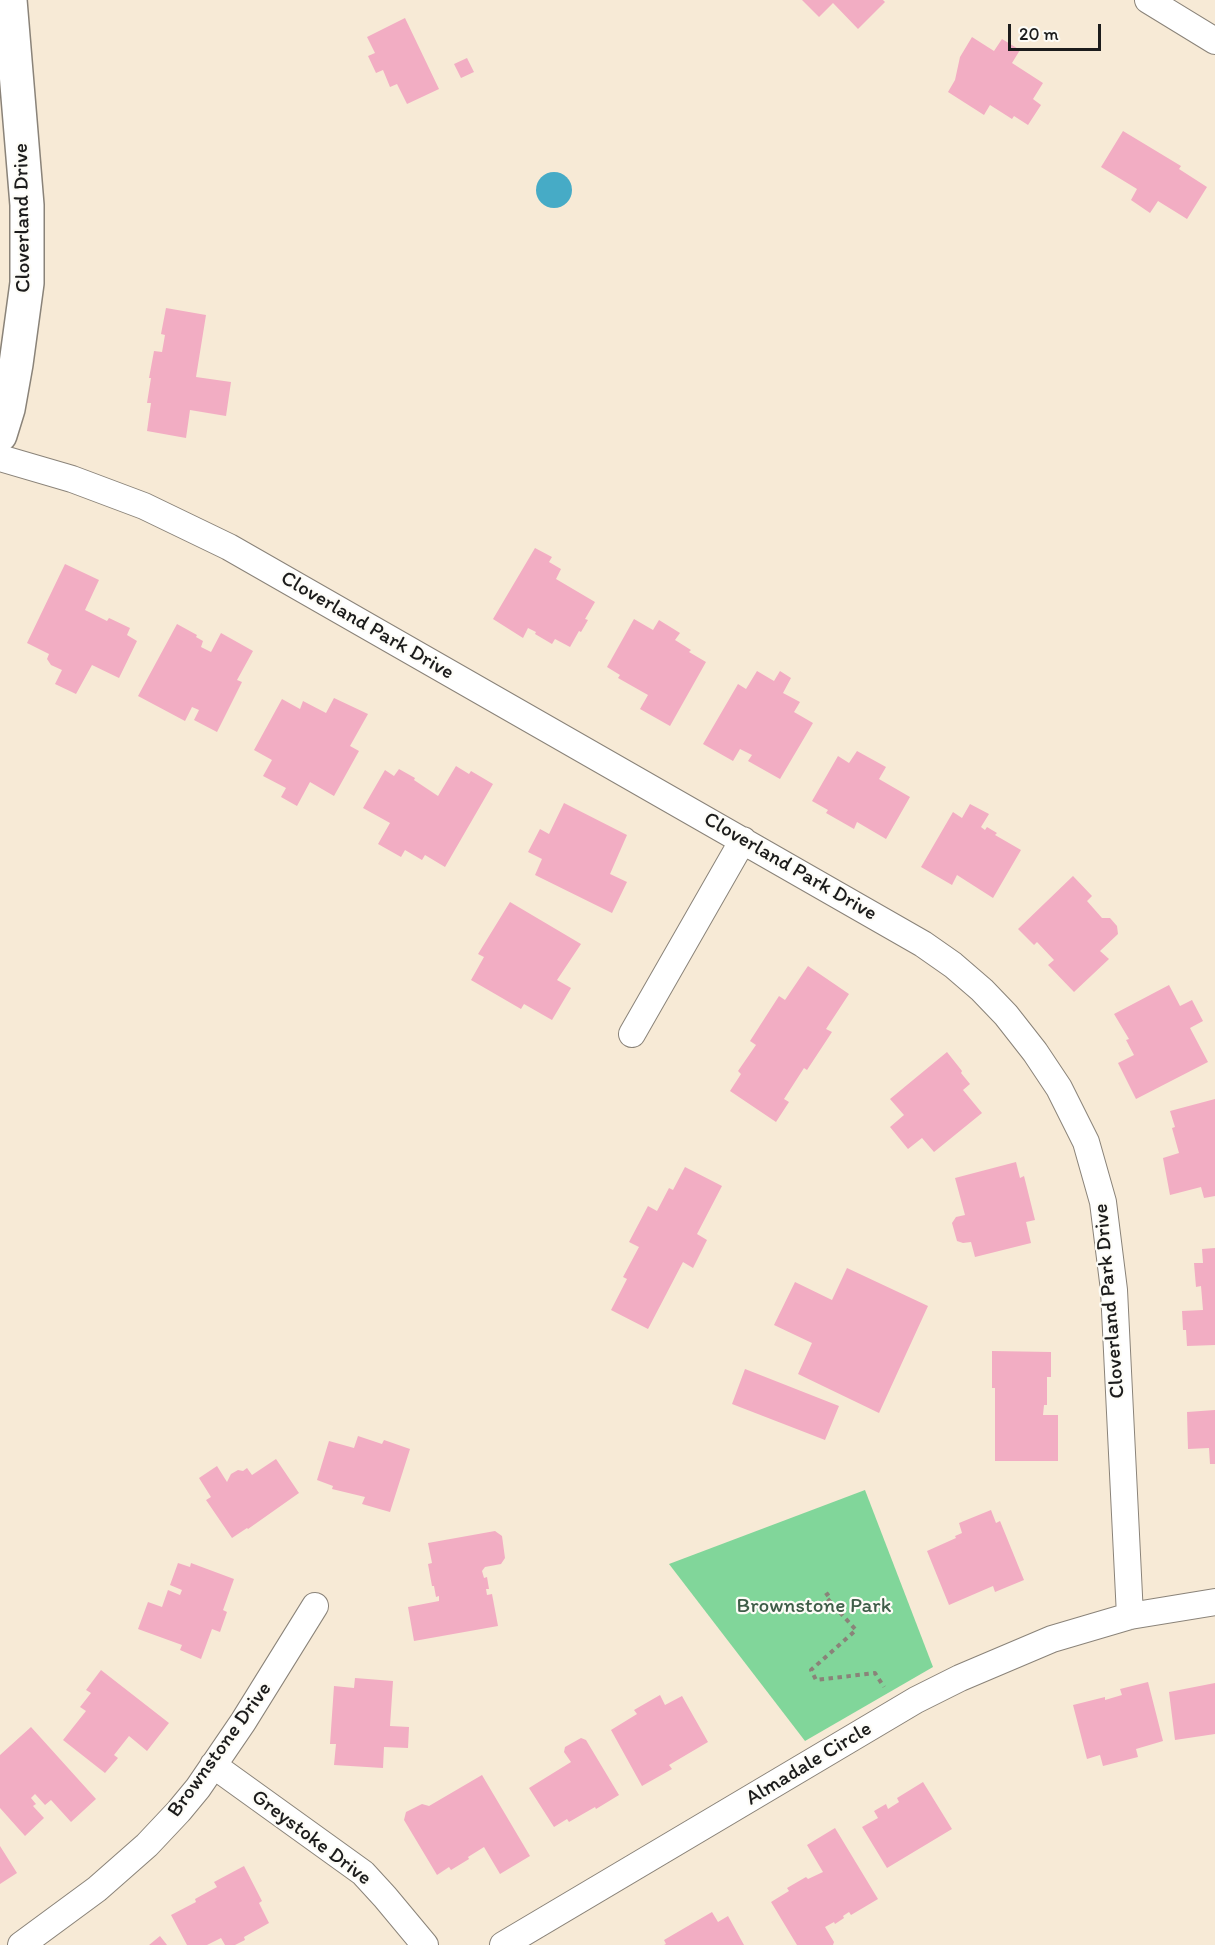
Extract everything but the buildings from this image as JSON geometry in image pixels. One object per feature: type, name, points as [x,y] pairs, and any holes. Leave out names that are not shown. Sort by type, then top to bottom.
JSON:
[{"type":"main road","name":"Cloverland Drive","points":[[0,435],[8,409],[16,364],[27,283],[27,205],[10,0]]},
{"type":"street","points":[[1148,0],[1215,41]]},
{"type":"street","name":"Cloverland Park Drive","points":[[0,458],[72,479],[144,506],[229,547],[923,944],[953,965],[982,990],[1006,1015],[1059,1088],[1086,1142],[1104,1202],[1114,1290],[1130,1616]]},
{"type":"street","points":[[632,1034],[743,840]]},
{"type":"street","name":"Almadale Circle","points":[[503,1945],[898,1711],[960,1678],[1052,1639],[1130,1616],[1215,1602]]},
{"type":"street","name":"Brownstone Drive","points":[[21,1945],[97,1889],[147,1845],[179,1811],[274,1675],[315,1606]]},
{"type":"street","name":"Greystoke Drive","points":[[213,1765],[363,1873],[425,1945]]},
{"type":"path","points":[[829,1593],[825,1596],[856,1630],[811,1670],[816,1680],[875,1673],[898,1711]]},
{"type":"green space","name":"Brownstone Park","points":[[865,1490],[933,1667],[805,1741],[669,1564]]},
{"type":"water","points":[[554,172],[567,177],[572,190],[567,203],[554,208],[541,203],[536,190],[541,177]]}]
